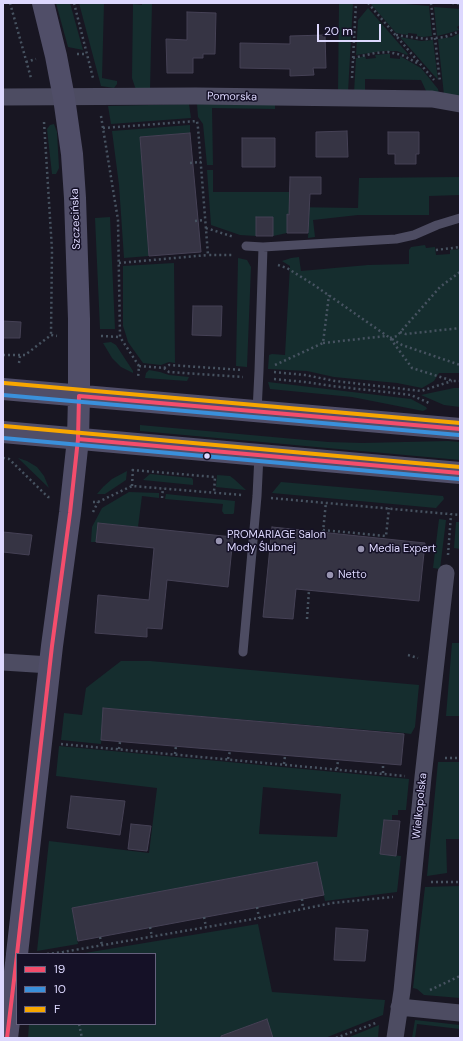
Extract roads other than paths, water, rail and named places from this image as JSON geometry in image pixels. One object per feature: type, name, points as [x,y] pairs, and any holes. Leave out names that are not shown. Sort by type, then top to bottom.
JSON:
[{"type":"street","name":"Szczecińska","points":[[17,953],[50,665],[70,513],[78,439],[80,396],[79,318],[72,154],[56,56],[42,3]]},
{"type":"street","name":"Pomorska","points":[[3,98],[196,96],[432,100],[460,104]]},
{"type":"street","points":[[3,390],[460,429]]},
{"type":"street","points":[[3,432],[460,474]]},
{"type":"street","name":"Wielkopolska","points":[[395,1038],[446,573]]},
{"type":"street","points":[[3,662],[50,665]]},
{"type":"street","name":"Szczecińska","points":[[7,1038],[16,962]]},
{"type":"street","points":[[399,1007],[460,1013]]},
{"type":"lane","points":[[246,246],[263,247],[396,239],[414,235],[460,218]]},
{"type":"lane","points":[[257,412],[263,247]]},
{"type":"lane","points":[[243,652],[257,496],[259,455]]},
{"type":"place","name":"PROMARIAGE Salon Mody Ślubnej","points":[[219,541]]},
{"type":"place","name":"Media Expert","points":[[361,549]]},
{"type":"place","name":"Netto","points":[[330,575]]}]
